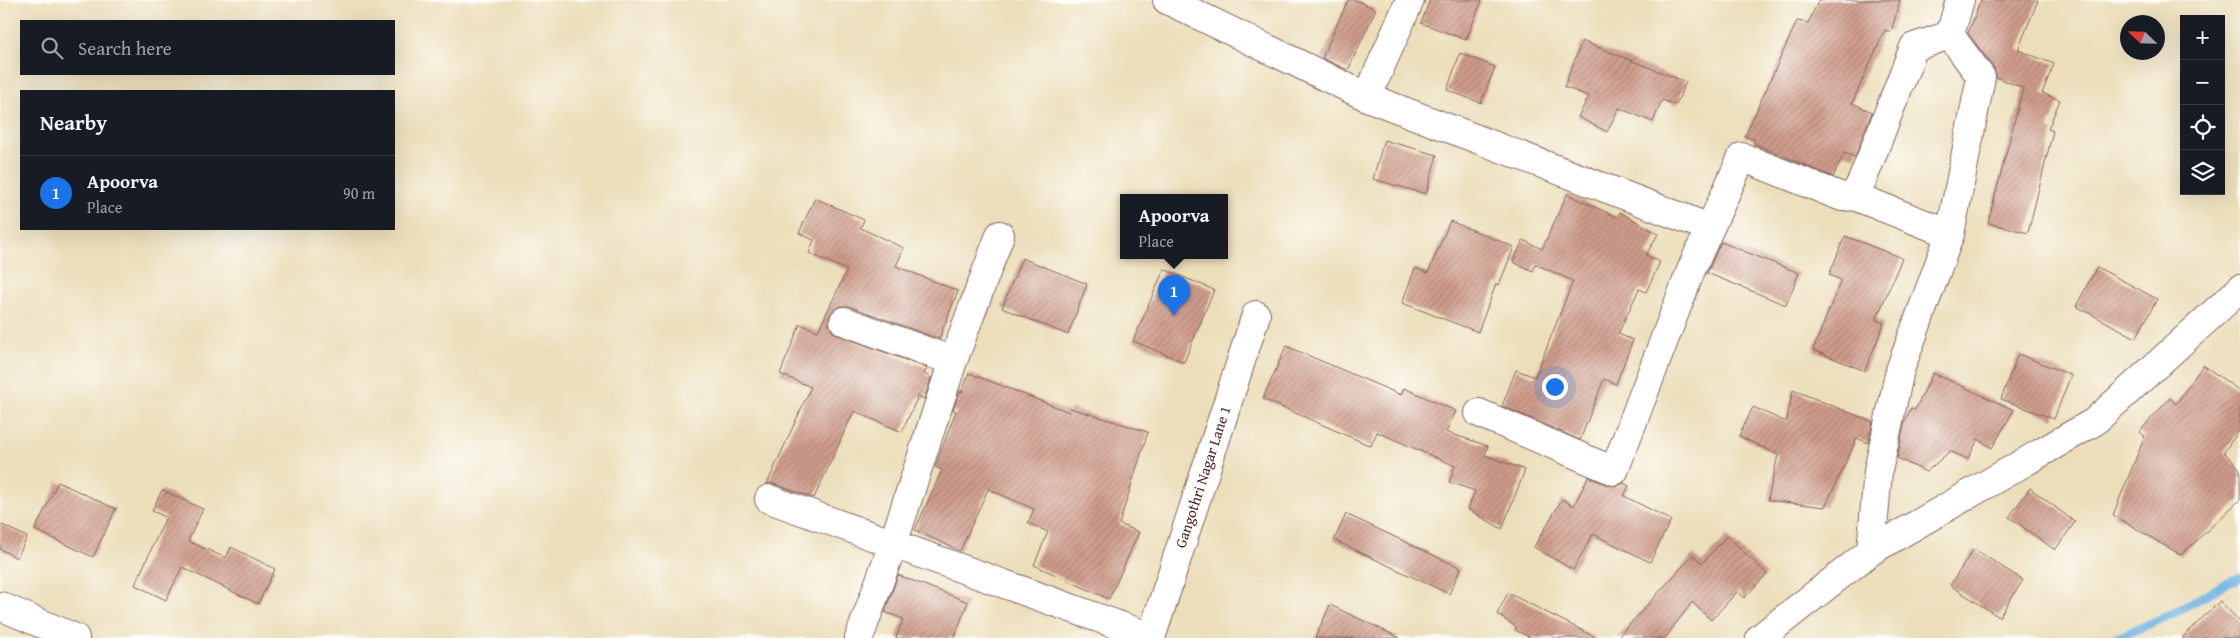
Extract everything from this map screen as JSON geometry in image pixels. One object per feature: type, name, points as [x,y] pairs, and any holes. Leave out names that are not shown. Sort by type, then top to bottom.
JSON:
[{"type":"street","points":[[1167,0],[1367,97],[1710,228]]},
{"type":"street","points":[[1367,97],[1410,0]]},
{"type":"street","points":[[1950,35],[1960,0]]},
{"type":"street","points":[[1854,196],[1862,181],[1914,48],[1950,35]]},
{"type":"street","points":[[1871,551],[1878,471],[1900,370],[1950,234],[1980,77],[1950,35]]},
{"type":"street","points":[[1480,413],[1614,471],[1691,270],[1742,156],[1842,197],[1854,196],[1950,234]]},
{"type":"street","points":[[859,638],[893,544],[953,361],[1000,235]]},
{"type":"street","points":[[1760,638],[1871,551],[2094,422],[2240,290]]},
{"type":"street","name":"Gangothri Nagar Lane 1","points":[[1151,638],[1256,316]]},
{"type":"street","points":[[844,321],[953,361]]},
{"type":"street","points":[[769,499],[1151,638]]},
{"type":"street","points":[[0,606],[73,638]]},
{"type":"building","points":[[1348,0],[1355,0],[1376,9],[1348,70],[1322,58]]},
{"type":"building","points":[[1430,0],[1482,0],[1466,40],[1421,23]]},
{"type":"building","points":[[1819,0],[1900,0],[1891,32],[1885,30],[1852,103],[1872,112],[1855,157],[1844,153],[1833,177],[1753,143],[1755,140],[1745,136],[1797,21],[1808,23]]},
{"type":"building","points":[[1981,0],[2038,0],[2018,50],[2054,64],[2042,93],[2060,100],[2048,129],[2053,131],[2028,233],[1988,223],[2023,88],[1996,77],[1994,68],[1968,33]]},
{"type":"building","points":[[1582,41],[1686,82],[1676,105],[1662,100],[1653,122],[1619,108],[1607,132],[1578,117],[1589,96],[1564,87]]},
{"type":"building","points":[[1460,53],[1495,67],[1481,103],[1447,90]]},
{"type":"building","points":[[1384,140],[1437,155],[1426,194],[1373,179]]},
{"type":"building","points":[[1567,194],[1617,217],[1620,212],[1658,234],[1646,255],[1660,262],[1646,292],[1639,289],[1618,334],[1633,340],[1616,384],[1604,379],[1580,440],[1502,406],[1516,370],[1535,377],[1573,281],[1535,264],[1533,271],[1513,262],[1523,240],[1542,249]]},
{"type":"building","points":[[815,198],[864,220],[860,228],[904,248],[896,266],[958,291],[939,339],[849,306],[841,306],[834,309],[830,315],[829,324],[832,331],[838,335],[927,368],[924,374],[931,378],[924,399],[918,396],[902,432],[854,411],[814,498],[774,484],[767,484],[811,387],[780,374],[800,324],[818,331],[847,270],[809,253],[814,240],[799,233]]},
{"type":"building","points":[[1450,221],[1514,247],[1499,285],[1496,284],[1478,332],[1402,303],[1415,268],[1428,273]]},
{"type":"building","points":[[1845,236],[1902,258],[1876,320],[1884,323],[1865,371],[1813,350],[1841,280],[1829,275]]},
{"type":"building","points":[[1721,242],[1799,273],[1786,305],[1707,273]]},
{"type":"building","points":[[1022,258],[1087,284],[1068,335],[1002,308]]},
{"type":"building","points":[[2097,267],[2157,299],[2136,338],[2076,306]]},
{"type":"building","points":[[1164,269],[1214,290],[1184,362],[1133,341]]},
{"type":"building","points":[[1286,346],[1401,395],[1404,388],[1456,411],[1446,432],[1488,446],[1485,455],[1525,470],[1502,529],[1468,509],[1475,491],[1449,482],[1455,466],[1377,432],[1371,446],[1263,399]]},
{"type":"building","points":[[2018,354],[2071,375],[2054,419],[2001,399]]},
{"type":"building","points":[[2203,365],[2240,391],[2240,429],[2224,452],[2240,469],[2240,500],[2181,555],[2113,515],[2145,436],[2139,432],[2170,398],[2176,404]]},
{"type":"building","points":[[969,373],[1069,412],[1070,408],[1148,432],[1119,524],[1139,532],[1109,599],[1034,565],[1048,532],[1028,523],[1034,509],[988,489],[960,551],[915,530],[942,470],[935,467],[956,411],[953,410]]},
{"type":"building","points":[[1933,373],[2014,410],[1992,448],[1978,439],[1968,459],[1950,451],[1926,472],[1897,458],[1905,421],[1911,408],[1915,410]]},
{"type":"building","points":[[1793,390],[1873,422],[1868,443],[1857,438],[1825,507],[1768,500],[1778,455],[1739,436],[1753,407],[1786,422]]},
{"type":"building","points":[[1588,477],[1608,485],[1617,486],[1624,483],[1629,486],[1624,496],[1671,520],[1650,562],[1593,534],[1573,570],[1534,547],[1562,499],[1574,506]]},
{"type":"building","points":[[58,482],[116,509],[93,557],[35,530]]},
{"type":"building","points":[[2030,488],[2075,522],[2055,550],[2009,517]]},
{"type":"building","points":[[162,490],[203,509],[188,541],[226,558],[231,547],[275,569],[258,604],[182,567],[166,600],[135,585],[166,517],[152,511]]},
{"type":"building","points":[[1346,514],[1461,568],[1449,594],[1334,540]]},
{"type":"building","points":[[0,524],[27,537],[17,558],[0,549]]},
{"type":"building","points":[[1727,536],[1767,574],[1744,598],[1738,591],[1711,620],[1692,602],[1665,638],[1617,638],[1693,555],[1702,563]]},
{"type":"building","points":[[1974,549],[2023,580],[1999,617],[1950,585]]},
{"type":"building","points":[[898,575],[968,602],[954,638],[896,638],[903,619],[885,612]]},
{"type":"building","points":[[1508,593],[1597,638],[1531,638],[1515,630],[1516,627],[1497,614]]},
{"type":"building","points":[[2220,601],[2240,622],[2240,638],[2182,638]]},
{"type":"building","points":[[1330,605],[1400,638],[1315,638]]},
{"type":"waterway","points":[[2117,638],[2172,614],[2230,581],[2240,578]]},
{"type":"place","name":"Apoorva","points":[[1174,316]]}]
